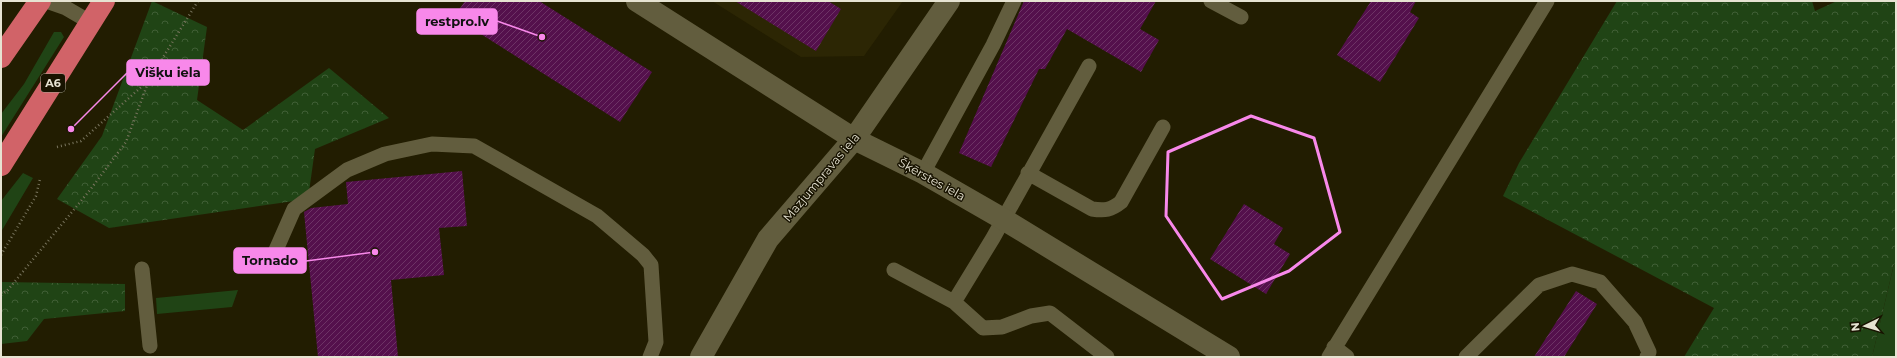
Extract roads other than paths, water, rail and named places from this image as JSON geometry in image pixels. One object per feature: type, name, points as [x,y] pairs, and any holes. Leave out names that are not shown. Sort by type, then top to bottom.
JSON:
[{"type":"highway","points":[[1,57],[40,1]]},
{"type":"highway","name":"A6","points":[[1,165],[104,1]]},
{"type":"street","name":"Šķērstes iela","points":[[637,1],[854,139],[923,173],[1003,219],[1229,357]]},
{"type":"street","name":"Mazjumpravas iela","points":[[701,357],[768,239],[854,139],[949,1]]},
{"type":"lane","points":[[46,1],[66,8],[90,22]]},
{"type":"lane","points":[[923,173],[993,45],[1014,1]]},
{"type":"lane","points":[[1211,1],[1241,17]]},
{"type":"lane","points":[[1347,357],[1332,352],[1547,1]]},
{"type":"lane","points":[[954,302],[993,238],[1089,66]]},
{"type":"lane","points":[[1028,173],[1092,209],[1104,211],[1113,209],[1121,202],[1163,127]]},
{"type":"lane","points":[[272,259],[294,209],[347,170],[385,154],[432,144],[474,146],[597,216],[643,255],[651,265],[656,342],[650,357]]},
{"type":"lane","points":[[142,269],[150,346]]},
{"type":"lane","points":[[894,270],[954,302],[983,328],[1002,327],[1031,316],[1050,313],[1107,357]]},
{"type":"lane","points":[[1466,357],[1540,285],[1572,274],[1600,282],[1635,322],[1649,352],[1648,357]]},
{"type":"place","name":"restpro.lv","points":[[542,37]]},
{"type":"place","name":"Višķu iela","points":[[71,129]]},
{"type":"place","name":"Tornado","points":[[375,252]]}]
